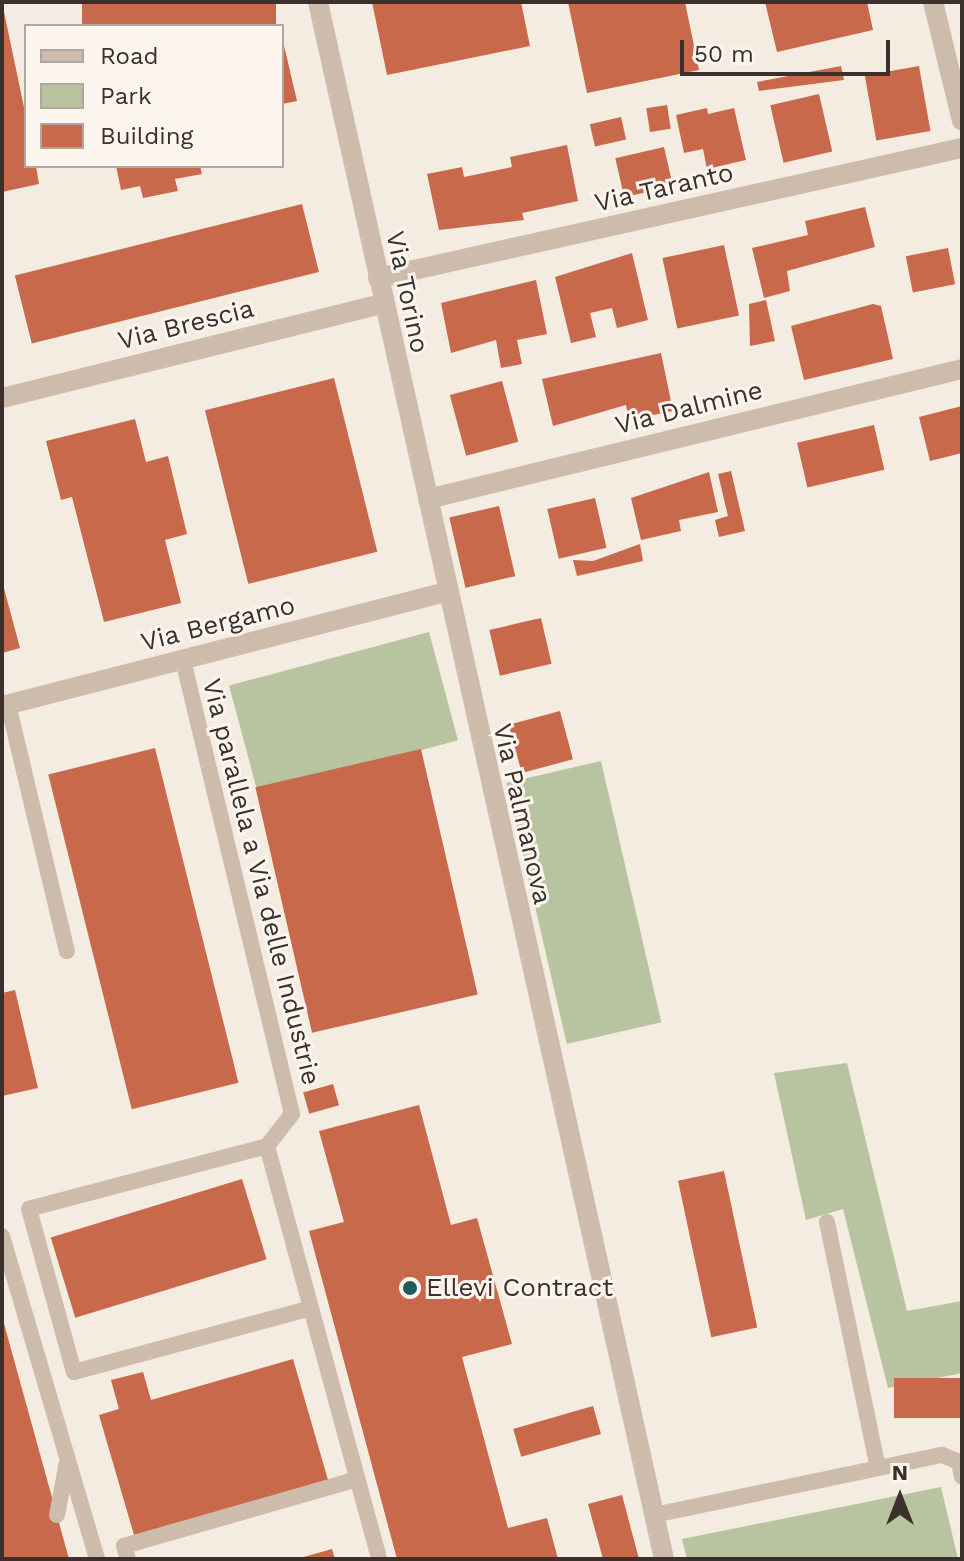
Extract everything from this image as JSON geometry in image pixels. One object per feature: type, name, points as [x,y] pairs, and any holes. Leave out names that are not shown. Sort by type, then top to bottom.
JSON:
[{"type":"street","name":"Via Torino","points":[[318,2],[447,592]]},
{"type":"street","points":[[933,2],[962,121]]},
{"type":"street","name":"Via Taranto","points":[[378,278],[962,148]]},
{"type":"street","name":"Via Brescia","points":[[2,398],[383,304]]},
{"type":"street","name":"Via Dalmine","points":[[428,499],[962,369]]},
{"type":"street","name":"Via Bergamo","points":[[5,705],[447,592]]},
{"type":"street","name":"Via Palmanova","points":[[447,592],[664,1559]]},
{"type":"lane","name":"Via parallela a Via delle Industrie","points":[[183,660],[292,1114],[267,1146]]},
{"type":"lane","points":[[5,705],[67,951]]},
{"type":"lane","points":[[311,1308],[74,1372],[29,1209],[267,1146],[358,1479],[379,1559]]},
{"type":"lane","points":[[827,1222],[878,1468]]},
{"type":"lane","points":[[2,1236],[97,1559]]},
{"type":"lane","points":[[654,1515],[942,1455],[959,1462],[962,1477]]},
{"type":"lane","points":[[57,1515],[68,1456]]},
{"type":"lane","points":[[128,1559],[124,1546],[358,1479]]},
{"type":"green space","points":[[429,632],[458,740],[258,794],[229,686]]},
{"type":"green space","points":[[601,761],[661,1022],[567,1044],[506,783]]},
{"type":"green space","points":[[847,1063],[907,1311],[962,1301],[962,1373],[888,1388],[843,1209],[806,1220],[774,1073]]},
{"type":"green space","points":[[941,1487],[958,1559],[687,1559],[682,1539]]},
{"type":"building","points":[[2,2],[24,107],[24,168],[36,168],[39,184],[2,192]]},
{"type":"building","points":[[82,2],[276,2],[276,24],[82,24]]},
{"type":"building","points":[[372,2],[521,2],[530,46],[387,75]]},
{"type":"building","points":[[568,2],[685,2],[699,70],[587,93]]},
{"type":"building","points":[[765,2],[867,2],[873,30],[777,52]]},
{"type":"building","points":[[284,46],[297,101],[284,104]]},
{"type":"building","points":[[841,66],[844,80],[759,91],[757,82]]},
{"type":"building","points":[[919,66],[930,131],[876,141],[865,76]]},
{"type":"building","points":[[819,94],[832,151],[784,163],[770,105]]},
{"type":"building","points":[[667,105],[671,129],[650,132],[646,108]]},
{"type":"building","points":[[707,108],[708,114],[734,108],[746,160],[707,169],[703,149],[684,153],[676,115]]},
{"type":"building","points":[[621,117],[626,139],[595,147],[590,124]]},
{"type":"building","points":[[567,145],[578,201],[522,213],[524,220],[439,230],[427,174],[462,167],[464,177],[512,167],[510,157]]},
{"type":"building","points":[[664,147],[673,186],[624,197],[615,158]]},
{"type":"building","points":[[116,168],[200,168],[202,174],[175,179],[178,191],[143,198],[140,186],[121,190]]},
{"type":"building","points":[[302,204],[319,272],[32,344],[15,276]]},
{"type":"building","points":[[865,207],[875,247],[787,271],[790,291],[764,298],[752,248],[808,235],[805,221]]},
{"type":"building","points":[[724,245],[739,315],[677,329],[662,258]]},
{"type":"building","points":[[948,248],[955,284],[913,293],[906,256]]},
{"type":"building","points":[[632,253],[648,320],[617,328],[612,308],[590,313],[596,337],[571,343],[555,277]]},
{"type":"building","points":[[536,280],[547,334],[517,340],[522,364],[501,368],[496,340],[451,353],[441,303]]},
{"type":"building","points":[[766,300],[775,341],[750,346],[749,304]]},
{"type":"building","points":[[873,304],[881,306],[893,359],[804,380],[791,326]]},
{"type":"building","points":[[661,353],[673,411],[629,420],[626,405],[553,426],[542,379]]},
{"type":"building","points":[[334,378],[377,552],[248,584],[205,410]]},
{"type":"building","points":[[502,381],[518,442],[466,456],[450,395]]},
{"type":"building","points":[[962,406],[962,453],[930,461],[919,417]]},
{"type":"building","points":[[135,419],[146,462],[168,456],[187,534],[165,540],[181,603],[104,622],[72,497],[61,500],[46,441]]},
{"type":"building","points":[[874,425],[884,470],[807,488],[797,443]]},
{"type":"building","points":[[731,471],[745,531],[719,537],[715,520],[728,516],[718,474]]},
{"type":"building","points":[[709,472],[718,512],[679,520],[681,531],[641,540],[631,498]]},
{"type":"building","points":[[595,498],[606,548],[559,559],[547,509]]},
{"type":"building","points":[[499,506],[515,576],[466,588],[449,517]]},
{"type":"building","points":[[640,544],[643,561],[577,576],[573,560],[593,561]]},
{"type":"building","points":[[2,581],[20,648],[2,653]]},
{"type":"building","points":[[541,618],[552,664],[500,676],[489,630]]},
{"type":"building","points":[[560,711],[573,759],[522,773],[509,725]]},
{"type":"building","points":[[155,748],[238,1083],[132,1109],[48,775]]},
{"type":"building","points":[[421,749],[478,995],[312,1033],[255,787]]},
{"type":"building","points":[[15,990],[38,1088],[2,1096],[2,993]]},
{"type":"building","points":[[333,1084],[339,1105],[309,1114],[303,1093]]},
{"type":"building","name":"Ellevi Contract","points":[[419,1105],[451,1225],[477,1218],[512,1344],[462,1357],[508,1528],[547,1518],[558,1559],[397,1559],[309,1231],[344,1222],[319,1131]]},
{"type":"building","points":[[724,1171],[757,1328],[711,1337],[678,1181]]},
{"type":"building","points":[[242,1179],[267,1259],[75,1318],[51,1237]]},
{"type":"building","points":[[3,1320],[69,1559],[2,1559]]},
{"type":"building","points":[[293,1359],[328,1480],[134,1535],[99,1415],[119,1409],[111,1380],[143,1372],[151,1400]]},
{"type":"building","points":[[894,1378],[962,1378],[962,1418],[894,1418]]},
{"type":"building","points":[[593,1406],[601,1434],[521,1457],[513,1429]]},
{"type":"building","points":[[622,1495],[639,1559],[603,1559],[588,1504]]},
{"type":"building","points":[[332,1549],[335,1559],[300,1559],[300,1558]]},
{"type":"place","name":"Ellevi Contract","points":[[410,1288]]}]
